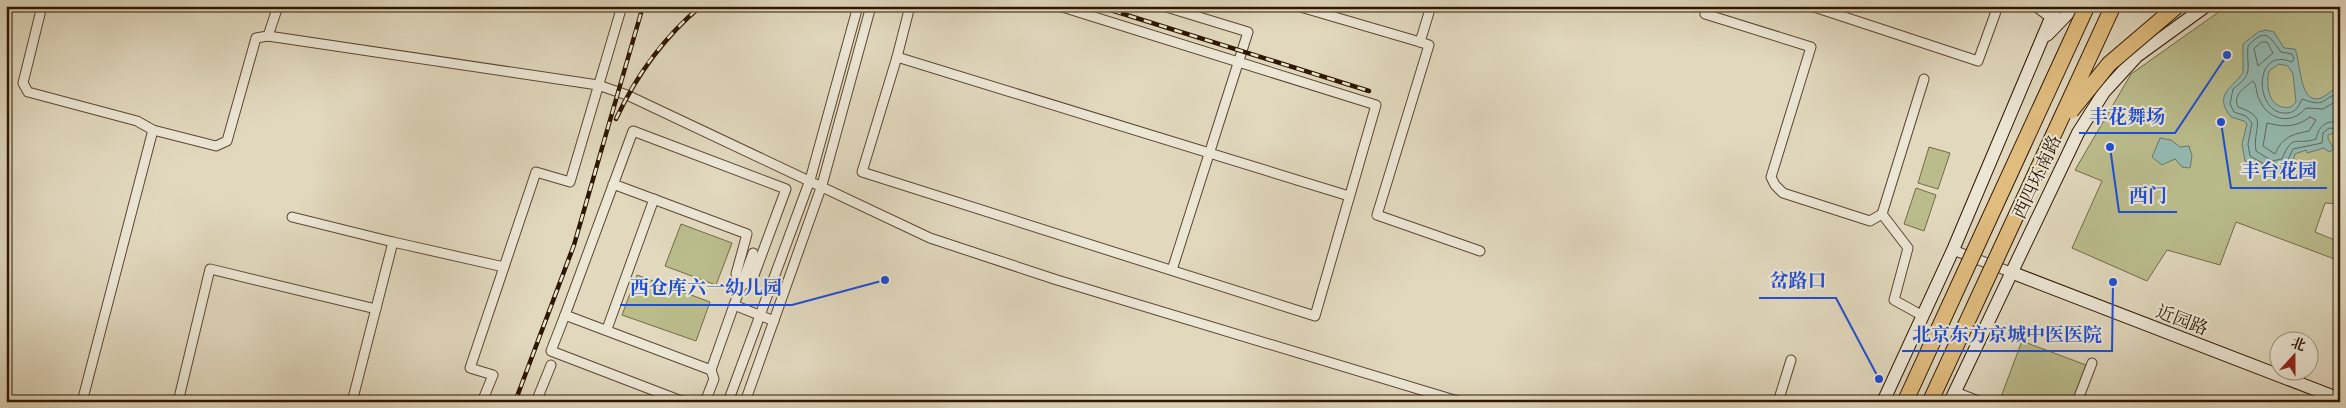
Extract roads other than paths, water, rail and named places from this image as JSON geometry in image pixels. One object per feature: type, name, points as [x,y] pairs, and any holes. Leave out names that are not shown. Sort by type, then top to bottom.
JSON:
[{"type":"highway","points":[[2072,38],[2076,6]]},
{"type":"highway","name":"西四环南路","points":[[1905,402],[2085,6]]},
{"type":"highway","name":"西四环南路","points":[[1930,402],[2113,6]]},
{"type":"highway","points":[[2058,126],[2109,64],[2177,6]]},
{"type":"street","points":[[42,6],[24,83],[28,92],[137,121],[153,130],[216,146],[227,141],[256,38],[268,36],[598,84],[627,95],[822,185],[930,238],[991,260],[1461,402]]},
{"type":"street","points":[[268,36],[278,6]]},
{"type":"street","points":[[482,402],[493,375],[470,368],[536,172],[570,182],[622,6]]},
{"type":"street","points":[[728,402],[810,180],[858,6]]},
{"type":"street","points":[[745,402],[822,185],[871,6]]},
{"type":"street","points":[[910,6],[897,57],[862,172],[1315,316],[1376,105],[1059,6]]},
{"type":"street","points":[[1163,6],[1248,32],[1172,270]]},
{"type":"street","points":[[1297,6],[1429,45],[1377,215],[1480,251]]},
{"type":"street","points":[[1420,42],[1430,6]]},
{"type":"street","points":[[1811,6],[1978,60],[1998,6]]},
{"type":"street","points":[[1883,402],[1953,250],[2054,12],[2035,6]]},
{"type":"street","points":[[2042,40],[2076,6]]},
{"type":"street","name":"西四环南路","points":[[1905,402],[2085,6]]},
{"type":"street","name":"西四环南路","points":[[1930,402],[2113,6]]},
{"type":"street","name":"西四环南路","points":[[1952,397],[2078,133],[2104,92],[2137,56],[2206,6]]},
{"type":"street","points":[[1704,14],[1811,47],[1771,176],[1783,192],[1870,221],[1882,214],[1924,79]]},
{"type":"street","points":[[2078,133],[2097,42]]},
{"type":"street","points":[[897,57],[1349,196]]},
{"type":"street","points":[[82,402],[153,130]]},
{"type":"street","points":[[684,402],[552,351],[633,131],[786,189],[753,278],[740,288]]},
{"type":"street","points":[[614,184],[748,234],[736,274],[740,288]]},
{"type":"street","points":[[607,330],[654,199]]},
{"type":"street","points":[[1882,214],[1908,248],[1894,300],[1923,316]]},
{"type":"street","points":[[292,217],[504,268]]},
{"type":"street","points":[[352,402],[393,242]]},
{"type":"street","points":[[1953,250],[2012,273]]},
{"type":"street","points":[[705,402],[714,379],[711,370],[753,253]]},
{"type":"street","points":[[178,402],[210,268],[376,309]]},
{"type":"street","name":"近园路","points":[[2012,273],[2340,399]]},
{"type":"street","points":[[734,305],[774,321]]},
{"type":"street","points":[[565,315],[711,370]]},
{"type":"street","points":[[1778,402],[1790,360]]},
{"type":"street","points":[[2077,402],[2092,363]]},
{"type":"street","points":[[536,402],[551,365]]},
{"type":"street","points":[[1952,397],[1981,402]]},
{"type":"water","points":[[2266,30],[2274,32],[2284,48],[2295,49],[2302,81],[2308,96],[2314,99],[2321,98],[2337,87],[2340,89],[2340,136],[2336,132],[2328,135],[2328,139],[2334,149],[2329,152],[2324,148],[2307,153],[2306,150],[2295,154],[2289,167],[2276,173],[2266,172],[2245,161],[2242,144],[2247,124],[2244,121],[2231,117],[2224,103],[2226,92],[2243,73],[2243,44],[2258,32]],"holes":[[[2279,64],[2288,66],[2293,74],[2296,102],[2291,107],[2284,107],[2274,102],[2271,97],[2268,78],[2269,71]]]},
{"type":"water","points":[[2160,138],[2171,140],[2180,147],[2189,146],[2192,156],[2190,168],[2182,167],[2175,159],[2162,165],[2152,157]]},
{"type":"railway","points":[[515,402],[574,245],[643,6]]},
{"type":"railway","points":[[616,119],[633,87],[652,58],[687,18],[701,6]]},
{"type":"railway","points":[[1098,6],[1369,91]]},
{"type":"place","name":"丰花舞场","points":[[2227,55]]},
{"type":"place","name":"丰台花园","points":[[2221,122]]},
{"type":"place","name":"西门","points":[[2110,147]]},
{"type":"place","name":"西仓库六一幼儿园","points":[[885,280]]},
{"type":"place","name":"北京东方京城中医医院","points":[[2113,282]]},
{"type":"place","name":"岔路口","points":[[1879,379]]}]
